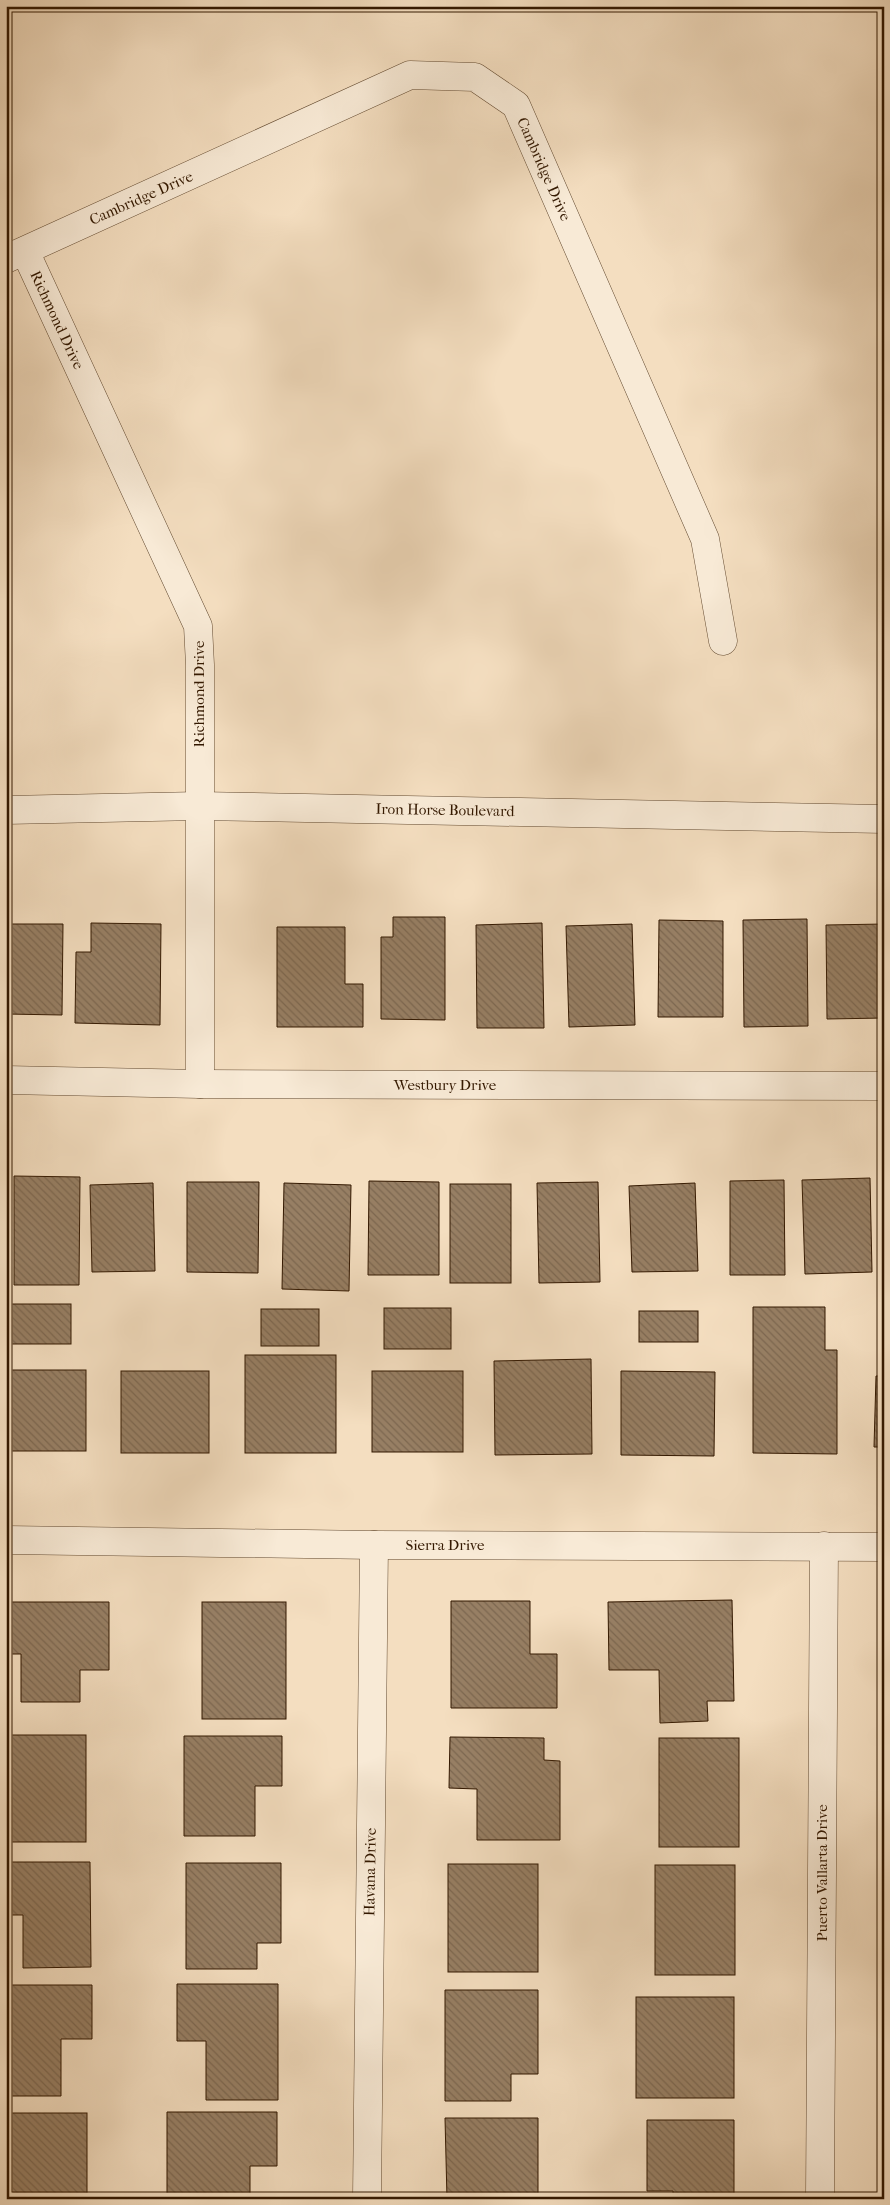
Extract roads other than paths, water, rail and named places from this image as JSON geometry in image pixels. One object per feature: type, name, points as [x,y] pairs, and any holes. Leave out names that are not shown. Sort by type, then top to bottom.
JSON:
[{"type":"street","name":"Cambridge Drive","points":[[16,255],[410,75],[475,77],[516,105],[705,539],[723,641]]},
{"type":"street","name":"Richmond Drive","points":[[16,255],[198,626],[200,665],[200,1084]]},
{"type":"street","name":"Iron Horse Boulevard","points":[[6,810],[199,806],[884,819]]},
{"type":"street","name":"Westbury Drive","points":[[6,1080],[200,1084],[884,1086]]},
{"type":"street","name":"Sierra Drive","points":[[6,1540],[374,1545],[884,1547]]},
{"type":"street","name":"Havana Drive","points":[[367,2199],[374,1545]]},
{"type":"street","name":"Puerto Vallarta Drive","points":[[820,2199],[824,1546]]}]
